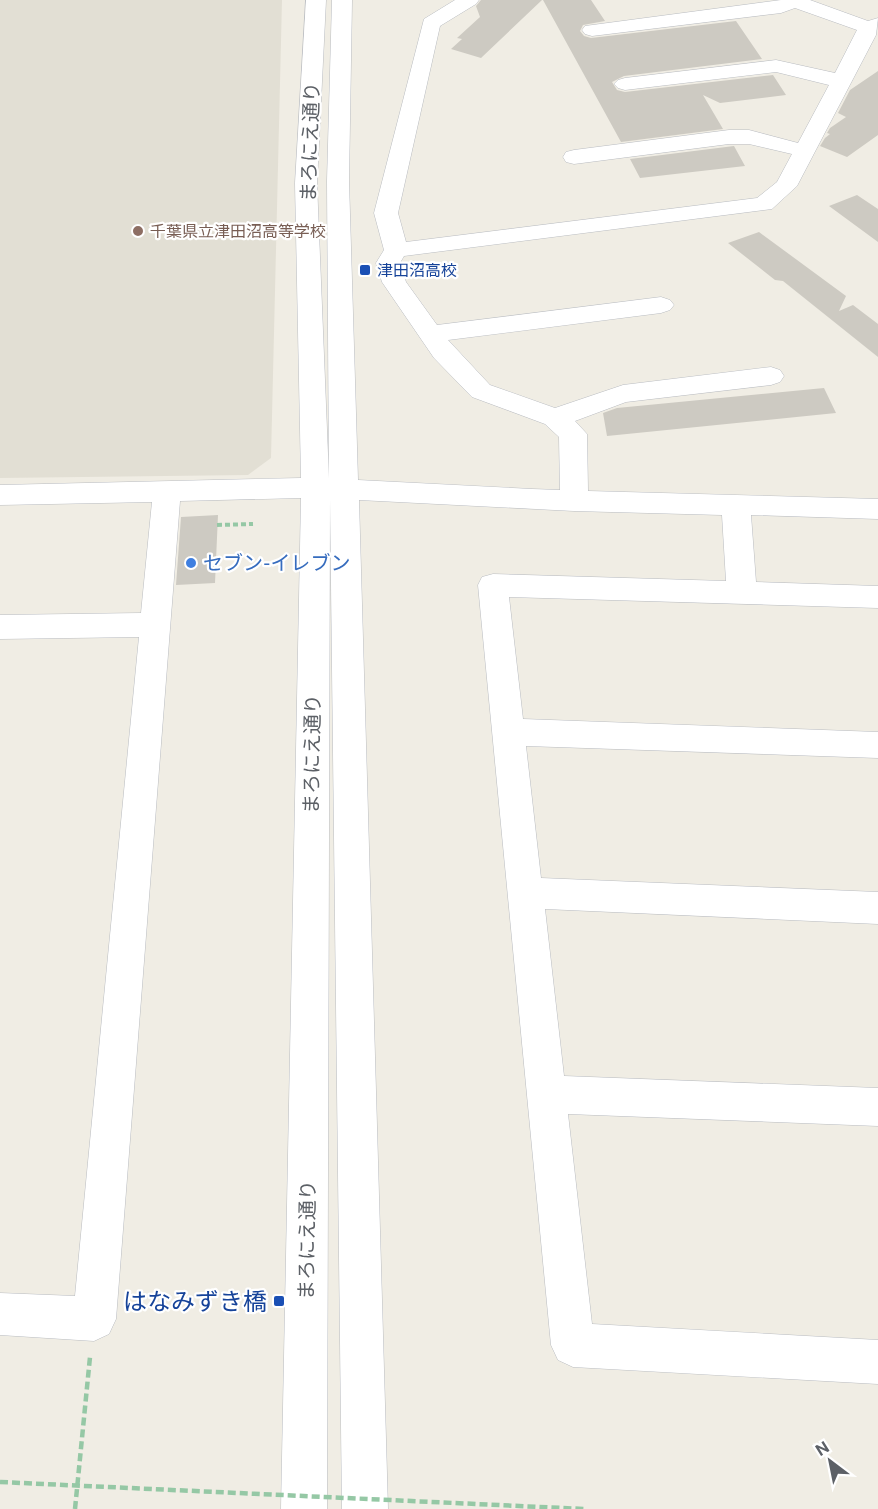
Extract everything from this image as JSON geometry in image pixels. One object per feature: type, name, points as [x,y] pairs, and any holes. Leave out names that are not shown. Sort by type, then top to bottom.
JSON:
[{"type":"street","name":"まろにえ通り","points":[[316,0],[306,183],[330,490],[365,1509]]},
{"type":"street","name":"まろにえ通り","points":[[304,1509],[342,0]]},
{"type":"street","points":[[469,0],[431,23],[386,213],[396,250],[388,262],[394,282],[430,334],[443,352],[481,391],[555,418],[573,434],[574,501]]},
{"type":"street","points":[[396,250],[764,204],[786,186],[841,81],[873,26],[793,1],[782,7],[591,30]]},
{"type":"street","points":[[625,84],[776,66],[841,81]]},
{"type":"street","points":[[573,157],[729,137],[749,137],[805,151]]},
{"type":"street","points":[[430,334],[662,305]]},
{"type":"street","points":[[555,418],[623,394],[771,376]]},
{"type":"street","points":[[0,495],[330,490],[574,501],[878,509]]},
{"type":"street","points":[[0,1314],[94,1319],[167,492]]},
{"type":"street","points":[[736,506],[742,593]]},
{"type":"street","points":[[878,597],[493,585],[573,1345],[878,1362]]},
{"type":"street","points":[[0,627],[154,625]]},
{"type":"street","points":[[510,732],[878,746]]},
{"type":"street","points":[[525,893],[878,908]]},
{"type":"street","points":[[548,1094],[878,1107]]},
{"type":"path","points":[[217,525],[253,524]]},
{"type":"path","points":[[75,1509],[94,1319]]},
{"type":"path","points":[[0,1482],[584,1509]]},
{"type":"shaded area","name":"千葉県立津田沼高等学校","points":[[0,0],[282,0],[271,458],[248,475],[0,478]]},
{"type":"building","points":[[481,0],[542,0],[481,58],[451,49],[462,39],[457,38],[480,17],[476,6]]},
{"type":"building","points":[[543,0],[591,0],[605,21],[583,25],[580,31],[584,36],[591,38],[736,21],[762,59],[624,76],[612,82],[617,90],[625,92],[773,75],[786,95],[720,103],[703,95],[723,129],[621,142]]},
{"type":"building","points":[[878,71],[878,135],[847,157],[820,146],[830,134],[827,133],[830,128],[846,117],[838,113],[850,90]]},
{"type":"building","points":[[734,146],[745,166],[640,178],[630,159]]},
{"type":"building","points":[[857,195],[878,209],[878,242],[829,206]]},
{"type":"building","points":[[759,232],[846,296],[839,311],[853,305],[878,324],[878,357],[783,281],[775,280],[728,243]]},
{"type":"building","points":[[824,388],[836,413],[607,436],[603,413],[617,408]]},
{"type":"building","points":[[218,515],[215,583],[176,585],[181,517]]},
{"type":"place","name":"千葉県立津田沼高等学校","points":[[138,231]]},
{"type":"place","name":"津田沼高校","points":[[365,270]]},
{"type":"place","name":"セブン-イレブン","points":[[191,563]]},
{"type":"place","name":"はなみずき橋","points":[[279,1301]]}]
